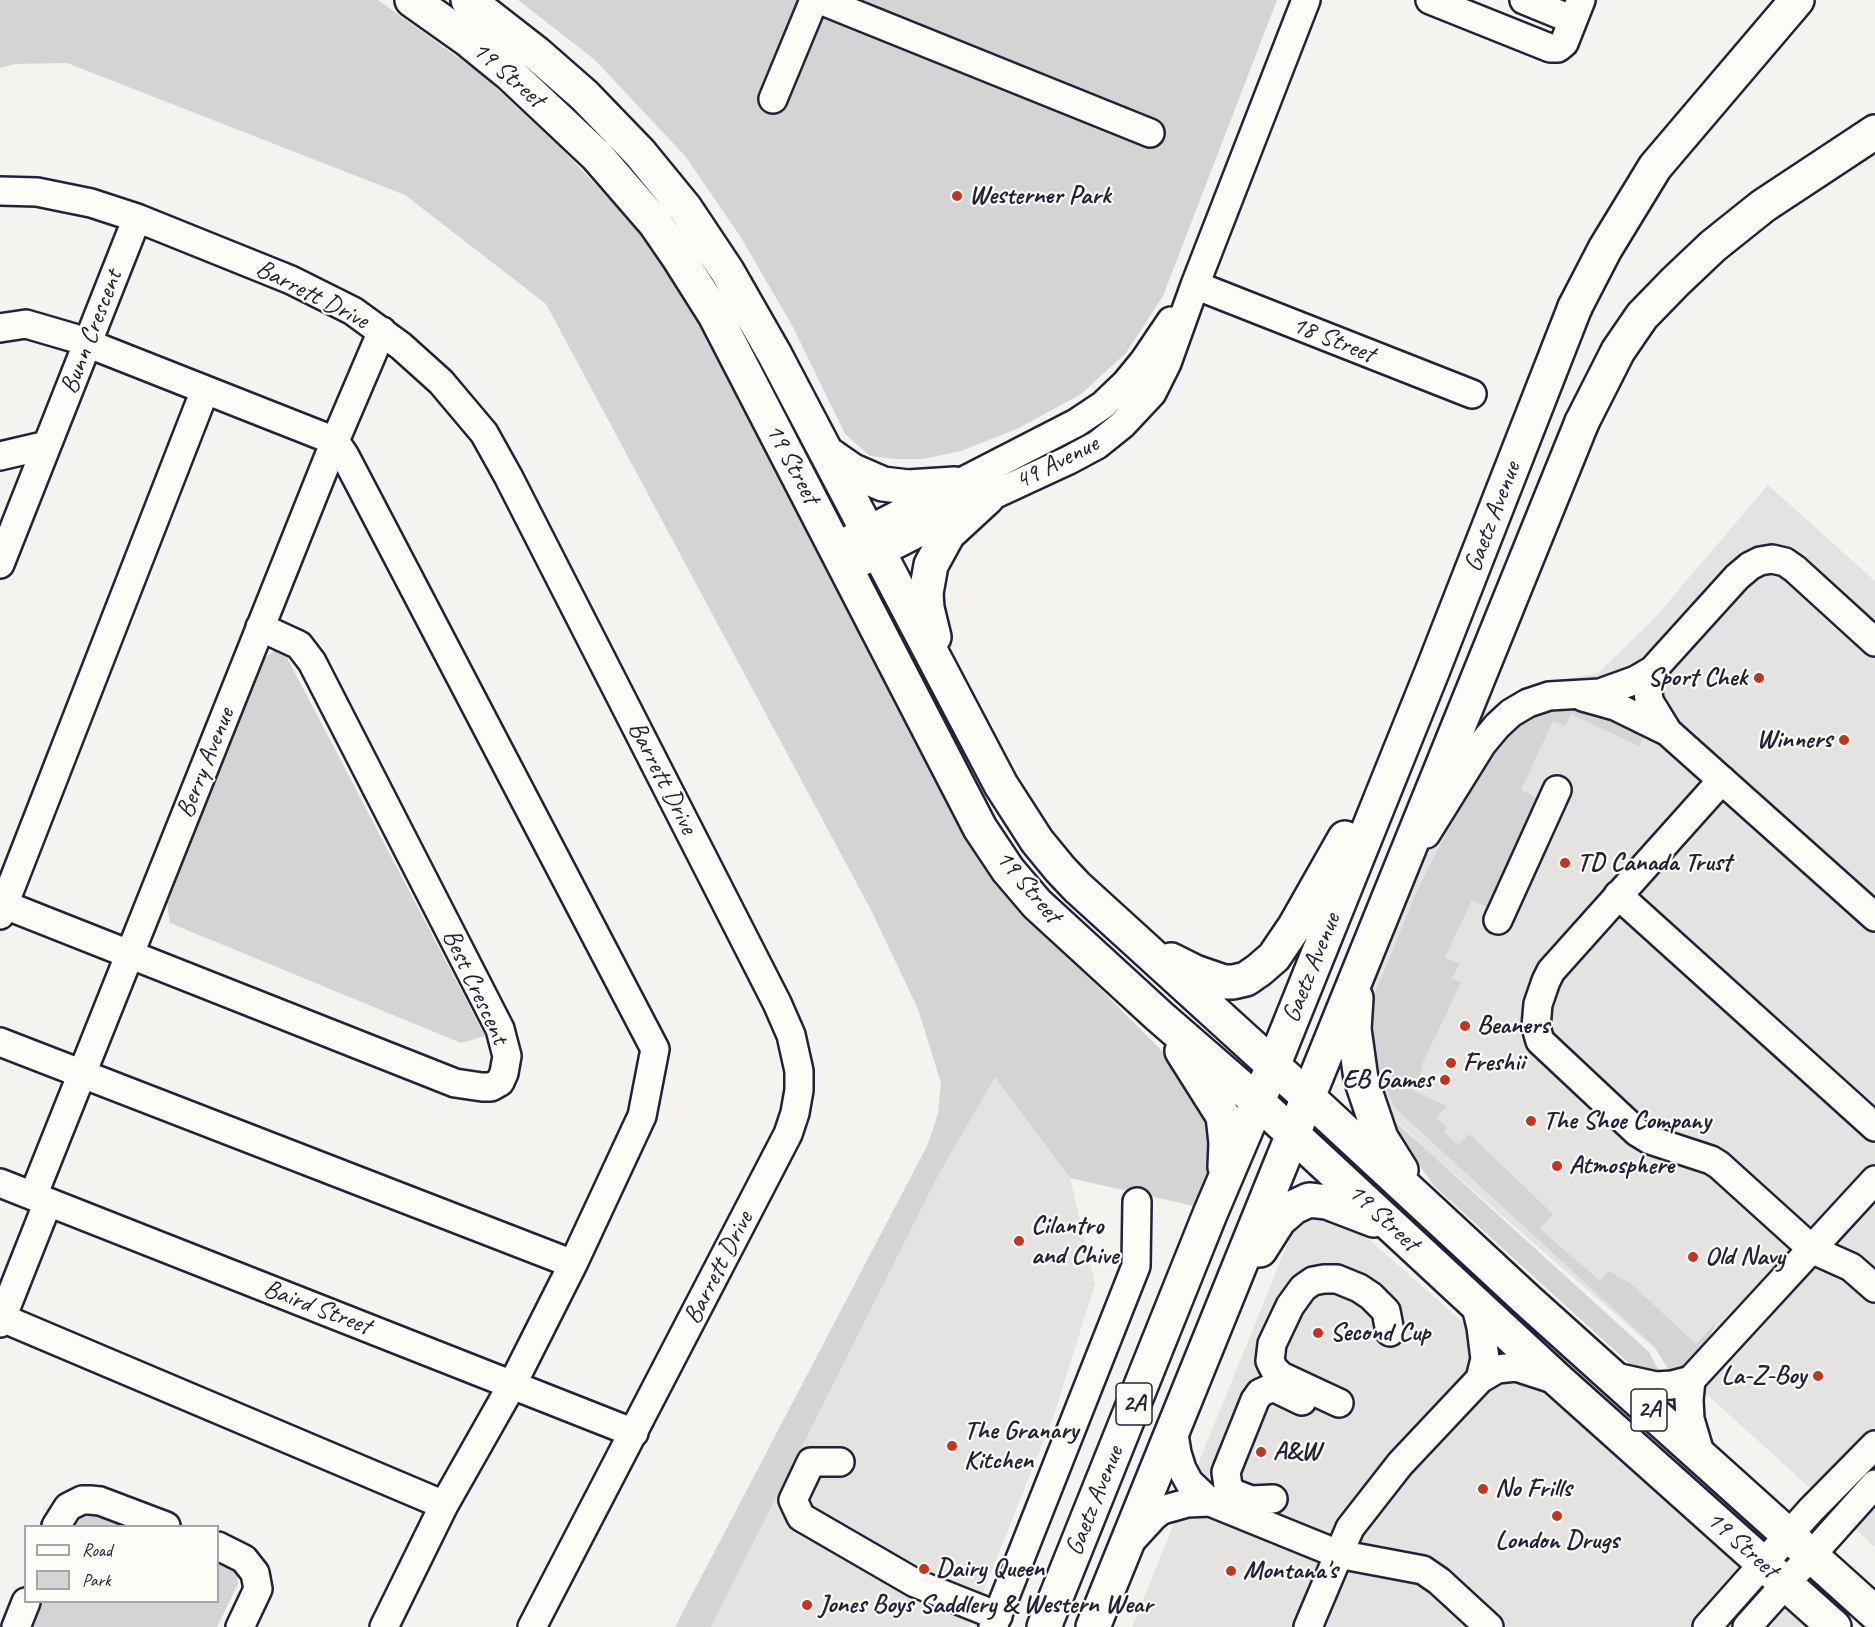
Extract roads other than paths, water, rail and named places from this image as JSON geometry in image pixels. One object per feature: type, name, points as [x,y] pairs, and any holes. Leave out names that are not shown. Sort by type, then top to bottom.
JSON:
[{"type":"main road","name":"19 Street","points":[[412,0],[467,39],[510,74],[597,156],[654,223],[715,315],[955,782],[980,828],[1008,870],[1055,922],[1258,1102],[1559,1382],[1834,1627]]},
{"type":"main road","name":"19 Street","points":[[468,0],[537,53],[584,95],[640,153],[685,208],[727,271],[775,355],[1001,785],[1037,841],[1077,887],[1424,1206],[1875,1613]]},
{"type":"main road","name":"Gaetz Avenue","points":[[1044,1627],[1432,672],[1575,307],[1605,249],[1655,166],[1797,0]]},
{"type":"main road","name":"Gaetz Avenue","points":[[1093,1627],[1582,422],[1602,381],[1636,325],[1675,282],[1713,246],[1763,206],[1875,132]]},
{"type":"main road","points":[[827,453],[853,471],[884,484],[908,487],[955,484]]},
{"type":"main road","points":[[943,677],[927,608],[926,593],[929,573],[937,552],[948,534],[987,498]]},
{"type":"main road","points":[[1136,941],[1214,980],[1233,982],[1246,979],[1260,970],[1274,957],[1321,884],[1432,672]]},
{"type":"main road","points":[[1359,972],[1354,1029],[1361,1079],[1381,1138],[1424,1206]]},
{"type":"main road","points":[[1160,1016],[1223,1116],[1226,1143],[1224,1181]]},
{"type":"main road","points":[[1227,1299],[1279,1220],[1301,1203],[1309,1200],[1327,1202],[1392,1227]]},
{"type":"street","points":[[773,99],[814,0]]},
{"type":"street","points":[[820,0],[1149,133]]},
{"type":"street","name":"49 Avenue","points":[[841,559],[873,542],[987,498],[1069,460],[1097,445],[1122,425],[1152,393],[1167,363],[1194,285],[1306,0]]},
{"type":"street","points":[[1430,0],[1550,48],[1558,48],[1564,44],[1577,10],[1524,0]]},
{"type":"street","name":"Barrett Drive","points":[[0,191],[60,195],[91,203],[136,218],[324,295],[382,331],[441,382],[493,448],[777,1003],[791,1035],[796,1052],[799,1090],[788,1134],[532,1627]]},
{"type":"street","name":"Bunn Crescent","points":[[0,564],[136,218]]},
{"type":"street","name":"49 Avenue","points":[[873,542],[955,484],[1076,423],[1103,405],[1126,383],[1144,361],[1194,285]]},
{"type":"street","name":"18 Street","points":[[1194,285],[1472,394]]},
{"type":"street","points":[[0,328],[26,324],[87,344],[335,441],[345,456],[655,1049],[642,1116],[573,1264],[512,1385],[444,1505],[384,1627]]},
{"type":"street","name":"Berry Avenue","points":[[1,1320],[81,1073],[335,441],[382,331]]},
{"type":"street","points":[[129,955],[1,908],[205,390]]},
{"type":"street","points":[[0,456],[48,445]]},
{"type":"street","points":[[1388,900],[1473,758],[1497,726],[1511,713],[1528,703],[1549,696],[1600,693],[1653,670],[1744,570],[1760,561],[1772,559],[1785,562],[1795,568],[1875,642]]},
{"type":"street","name":"Best Crescent","points":[[129,955],[455,1083],[473,1087],[490,1087],[500,1082],[504,1073],[507,1056],[500,1029],[312,662],[299,645],[260,627]]},
{"type":"street","points":[[1653,670],[1648,691],[1649,700],[1668,732]]},
{"type":"street","points":[[1579,696],[1615,706],[1668,732],[1875,917]]},
{"type":"street","points":[[1722,780],[1566,953],[1545,981],[1536,1015],[1536,1027],[1540,1041],[1637,1132],[1650,1140],[1711,1160],[1719,1165],[1813,1250],[1851,1267],[1875,1288]]},
{"type":"street","points":[[1498,920],[1557,790]]},
{"type":"street","points":[[1618,895],[1875,1127]]},
{"type":"street","points":[[0,1042],[573,1264]]},
{"type":"street","points":[[1611,1376],[1656,1386],[1691,1380],[1875,1180]]},
{"type":"street","name":"Baird Street","points":[[0,1184],[634,1433]]},
{"type":"street","points":[[840,1462],[811,1462],[793,1500],[801,1516],[915,1583],[996,1621],[1136,1266],[1137,1202]]},
{"type":"street","points":[[1273,1499],[1251,1500],[1233,1492],[1226,1479],[1226,1472],[1254,1400],[1265,1389],[1277,1389],[1334,1408],[1281,1376],[1270,1361],[1272,1344],[1290,1306],[1303,1288],[1313,1281],[1337,1280],[1359,1288],[1371,1296],[1386,1311],[1390,1332]]},
{"type":"street","points":[[1475,1303],[1485,1359],[1480,1379]]},
{"type":"street","points":[[1,1320],[444,1505]]},
{"type":"street","points":[[1308,1627],[1350,1528],[1400,1464],[1480,1379],[1497,1369],[1516,1367],[1559,1382]]},
{"type":"street","points":[[1691,1380],[1690,1419],[1701,1456]]},
{"type":"street","points":[[1173,1428],[1182,1469],[1189,1482],[1210,1502],[1338,1554],[1423,1570],[1439,1581],[1489,1627]]},
{"type":"street","points":[[1707,1627],[1775,1574],[1800,1545],[1875,1445]]},
{"type":"street","points":[[1800,1545],[1875,1484]]},
{"type":"street","points":[[57,1525],[68,1507],[82,1500],[90,1500],[161,1525]]},
{"type":"street","points":[[1125,1548],[1162,1510],[1187,1503],[1210,1502]]},
{"type":"street","points":[[219,1546],[244,1559],[255,1573],[258,1589],[240,1627]]},
{"type":"street","points":[[1747,1627],[1775,1574]]},
{"type":"street","points":[[16,1627],[26,1603]]},
{"type":"place","name":"Westerner Park","points":[[957,196]]},
{"type":"place","name":"Sport Chek","points":[[1759,678]]},
{"type":"place","name":"Winners","points":[[1844,740]]},
{"type":"place","name":"TD Canada Trust","points":[[1565,863]]},
{"type":"place","name":"Beaners","points":[[1465,1026]]},
{"type":"place","name":"Freshii","points":[[1451,1063]]},
{"type":"place","name":"EB Games","points":[[1445,1080]]},
{"type":"place","name":"The Shoe Company","points":[[1531,1121]]},
{"type":"place","name":"Atmosphere","points":[[1557,1166]]},
{"type":"place","name":"Cilantro and Chive","points":[[1019,1241]]},
{"type":"place","name":"Old Navy","points":[[1693,1257]]},
{"type":"place","name":"Second Cup","points":[[1318,1333]]},
{"type":"place","name":"La-Z-Boy","points":[[1818,1376]]},
{"type":"place","name":"The Granary Kitchen","points":[[952,1446]]},
{"type":"place","name":"A&W","points":[[1261,1452]]},
{"type":"place","name":"No Frills","points":[[1483,1489]]},
{"type":"place","name":"London Drugs","points":[[1557,1516]]},
{"type":"place","name":"Dairy Queen","points":[[924,1569]]},
{"type":"place","name":"Montana's","points":[[1231,1571]]},
{"type":"place","name":"Jones Boys Saddlery & Western Wear","points":[[807,1605]]}]
